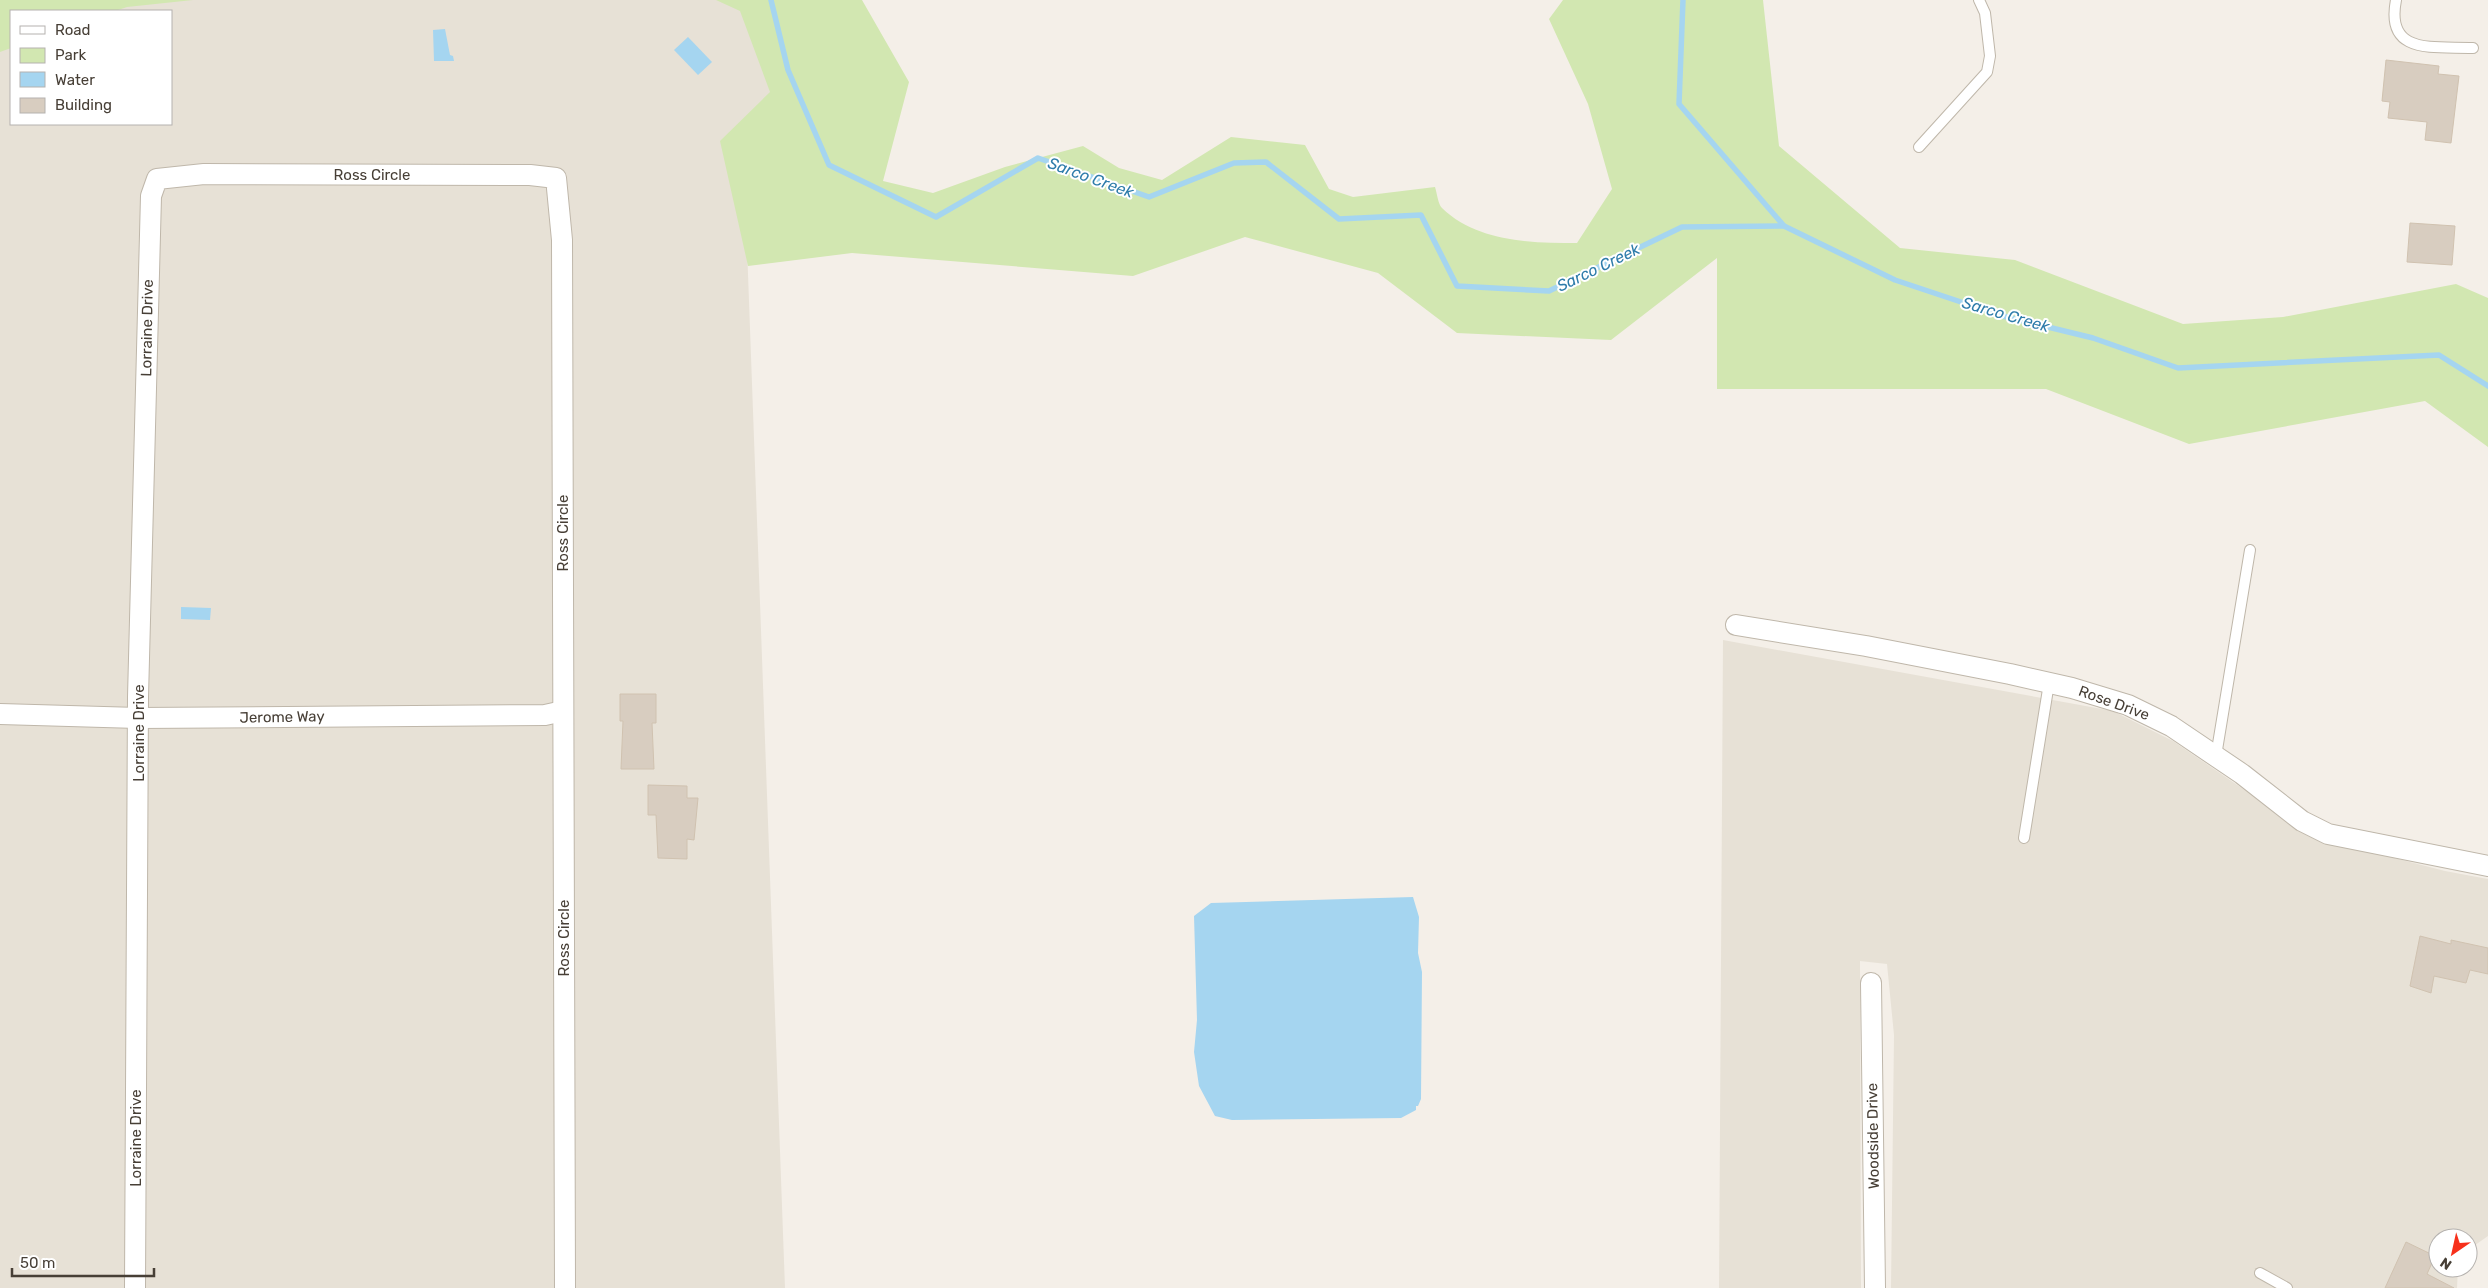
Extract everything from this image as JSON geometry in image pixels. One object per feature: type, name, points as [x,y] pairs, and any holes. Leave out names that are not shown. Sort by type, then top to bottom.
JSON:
[{"type":"street","name":"Ross Circle","points":[[157,179],[204,174],[530,175],[556,178],[562,240],[565,1288]]},
{"type":"street","name":"Lorraine Drive","points":[[135,1288],[138,718],[150,196],[157,179]]},
{"type":"street","name":"Rose Drive","points":[[1736,625],[1866,646],[2049,683],[2128,705],[2171,726],[2216,756],[2302,821],[2328,834],[2488,866]]},
{"type":"street","name":"Jerome Way","points":[[0,714],[138,718],[546,715],[563,711]]},
{"type":"street","name":"Woodside Drive","points":[[1871,983],[1875,1288]]},
{"type":"lane","points":[[1919,147],[1987,72],[1990,56],[1984,13],[1978,0]]},
{"type":"lane","points":[[2396,0],[2394,12],[2395,29],[2403,40],[2413,45],[2473,48]]},
{"type":"lane","points":[[2216,756],[2250,550]]},
{"type":"lane","points":[[2024,838],[2049,683]]},
{"type":"lane","points":[[2260,1273],[2287,1288]]},
{"type":"shaded area","points":[[0,0],[806,0],[746,219],[785,1288],[0,1288]]},
{"type":"shaded area","points":[[1723,640],[2113,711],[2173,741],[2300,828],[2332,842],[2445,871],[2488,879],[2488,1236],[2478,1243],[2478,1228],[2428,1228],[2428,1278],[2458,1278],[2457,1288],[1891,1288],[1894,1035],[1887,964],[1860,961],[1861,1288],[1719,1288]]},
{"type":"green space","points":[[0,0],[193,0],[127,7],[118,10],[10,10],[10,48],[0,52]]},
{"type":"green space","points":[[716,0],[862,0],[909,82],[883,181],[933,193],[1005,167],[1083,146],[1119,168],[1162,180],[1231,137],[1305,145],[1329,189],[1353,197],[1435,187],[1442,208],[1472,228],[1488,234],[1524,241],[1577,243],[1612,189],[1588,104],[1549,19],[1563,0],[1763,0],[1779,146],[1900,248],[2015,260],[2183,324],[2283,317],[2456,284],[2488,298],[2488,447],[2425,401],[2189,444],[2046,389],[1717,389],[1717,258],[1611,340],[1457,333],[1378,273],[1245,237],[1133,276],[852,253],[748,266],[720,141],[770,92],[740,11]]},
{"type":"water","points":[[445,29],[450,55],[453,56],[454,61],[434,61],[433,30]]},
{"type":"water","points":[[688,37],[712,62],[698,75],[674,50]]},
{"type":"water","points":[[181,607],[211,608],[210,620],[181,619]]},
{"type":"water","points":[[1413,897],[1419,917],[1418,953],[1422,972],[1421,1099],[1418,1106],[1416,1106],[1416,1110],[1401,1118],[1232,1120],[1215,1116],[1199,1086],[1194,1052],[1197,1020],[1194,916],[1211,903]]},
{"type":"building","points":[[2386,60],[2439,66],[2438,74],[2459,76],[2451,143],[2425,140],[2427,122],[2388,118],[2390,102],[2382,101]]},
{"type":"building","points":[[2410,223],[2455,226],[2452,265],[2407,262]]},
{"type":"building","points":[[620,694],[656,694],[656,723],[652,723],[654,769],[621,769],[623,721],[620,721]]},
{"type":"building","points":[[648,785],[687,786],[687,798],[698,798],[694,840],[687,839],[687,859],[658,858],[656,815],[648,815]]},
{"type":"building","points":[[2420,936],[2451,944],[2451,940],[2488,948],[2488,974],[2470,970],[2466,983],[2434,976],[2431,993],[2410,986]]},
{"type":"building","points":[[2406,1242],[2428,1253],[2428,1278],[2435,1278],[2454,1288],[2385,1288]]},
{"type":"waterway","name":"Sarco Creek","points":[[771,0],[788,70],[829,165],[936,217],[1038,158],[1149,197],[1234,163],[1266,162],[1339,219],[1421,215],[1457,286],[1549,291],[1682,227],[1784,226],[1895,280],[2003,316],[2093,338],[2178,368],[2439,355],[2488,386]]},
{"type":"waterway","points":[[1683,0],[1679,104],[1784,226]]}]
